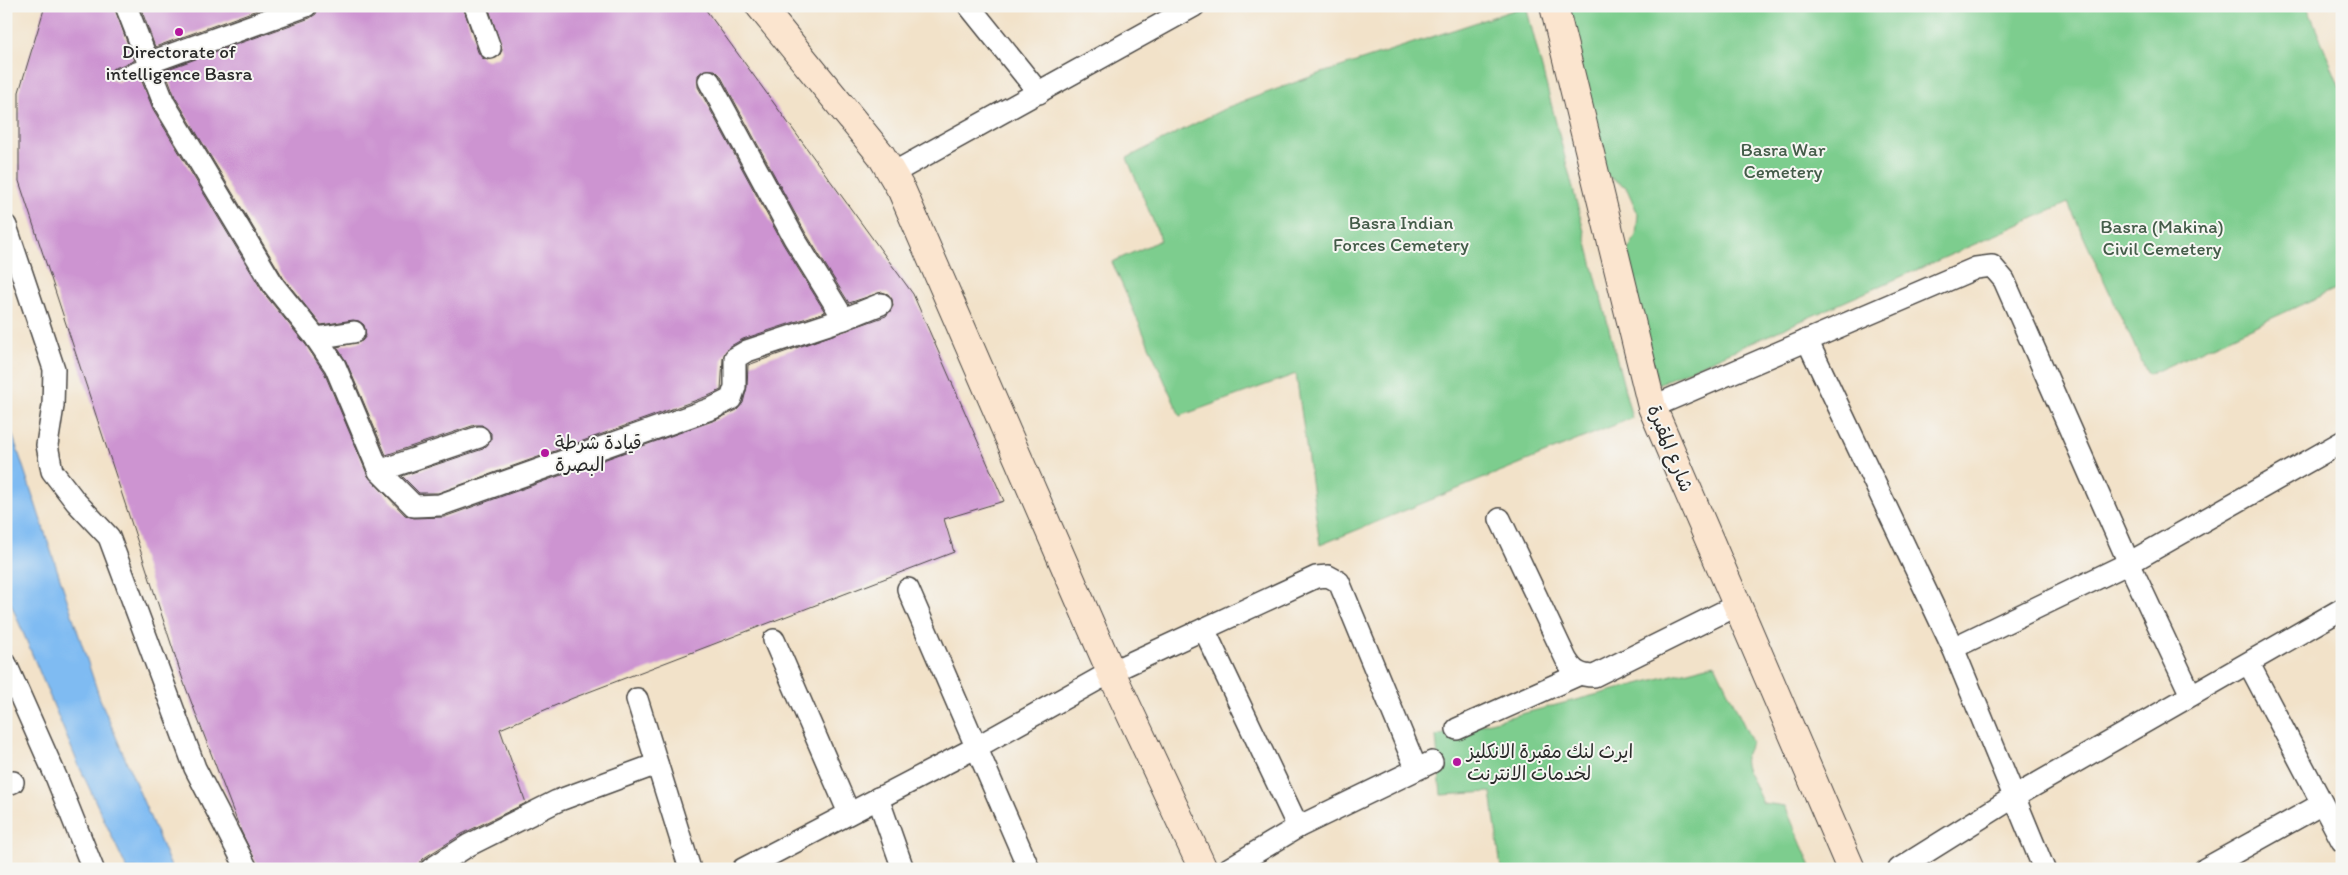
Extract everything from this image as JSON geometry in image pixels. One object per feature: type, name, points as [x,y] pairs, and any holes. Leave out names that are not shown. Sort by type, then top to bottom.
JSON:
[{"type":"street","points":[[126,6],[164,103],[274,286],[316,338],[335,366],[379,471],[414,506],[440,505],[713,408],[731,400],[734,387],[735,358],[748,351],[844,319],[881,304]]},
{"type":"street","points":[[148,63],[306,6]]},
{"type":"street","points":[[475,6],[490,48]]},
{"type":"street","points":[[760,6],[866,137],[893,174],[1111,672],[1204,869]]},
{"type":"street","points":[[969,6],[1039,94]]},
{"type":"street","points":[[893,174],[1194,6]]},
{"type":"street","name":"شارع المقبرة","points":[[1554,6],[1652,407],[1851,869]]},
{"type":"street","points":[[709,81],[794,238],[844,319]]},
{"type":"street","points":[[6,226],[54,369],[53,406],[47,445],[52,471],[76,502],[109,537],[195,768],[247,869]]},
{"type":"street","points":[[1652,407],[1976,268],[1992,266],[2004,280],[2129,563],[2191,696]]},
{"type":"street","points":[[316,338],[354,332]]},
{"type":"street","points":[[1807,340],[1953,648],[2044,869]]},
{"type":"street","points":[[379,471],[479,437]]},
{"type":"street","points":[[1953,648],[2129,563],[2342,442]]},
{"type":"street","points":[[1500,520],[1566,659],[1572,669],[1580,674],[1594,676],[1737,605]]},
{"type":"street","points":[[743,869],[975,748],[1111,672],[1316,577],[1328,576],[1338,582],[1424,765],[1298,827],[1228,869]]},
{"type":"street","points":[[908,589],[975,748],[1029,869]]},
{"type":"street","points":[[1899,869],[2014,797],[2342,609]]},
{"type":"street","points":[[1204,629],[1298,827]]},
{"type":"street","points":[[774,640],[849,813]]},
{"type":"street","points":[[6,664],[57,779],[93,869]]},
{"type":"street","points":[[2249,664],[2342,841]]},
{"type":"street","points":[[1457,729],[1580,674]]},
{"type":"street","points":[[637,699],[690,869]]},
{"type":"street","points":[[431,869],[470,845],[557,801],[658,764]]},
{"type":"street","points":[[878,798],[903,869]]},
{"type":"street","points":[[2205,869],[2322,804]]},
{"type":"lane","points":[[115,75],[148,63]]},
{"type":"green space","name":"Basra Indian Forces Cemetery","points":[[1526,6],[1632,418],[1320,545],[1296,374],[1180,416],[1112,262],[1161,240],[1127,158],[1228,107],[1310,77]]},
{"type":"green space","name":"Basra War Cemetery","points":[[1567,6],[2307,6],[2342,92],[2342,286],[2148,375],[2068,203],[1658,384],[1626,254],[1636,235],[1638,214],[1626,187],[1604,174]]},
{"type":"green space","points":[[1715,664],[1752,742],[1745,759],[1748,773],[1763,803],[1785,806],[1812,869],[1501,869],[1491,792],[1441,795],[1436,736]]},
{"type":"water","points":[[6,415],[100,699],[172,869],[127,869],[79,766],[6,592]]},
{"type":"building","name":"قيادة شرطة البصرة","points":[[45,6],[114,6],[134,61],[112,69],[108,73],[109,78],[117,82],[139,74],[153,109],[263,292],[306,345],[324,372],[368,476],[405,515],[414,518],[444,517],[718,419],[737,410],[743,403],[747,387],[748,365],[886,316],[893,306],[892,299],[888,294],[882,292],[849,303],[805,232],[720,75],[715,70],[704,70],[698,75],[698,87],[783,244],[825,312],[743,339],[729,347],[723,358],[721,390],[708,396],[438,493],[419,493],[402,476],[483,449],[491,440],[491,433],[482,425],[475,425],[386,455],[346,361],[337,347],[362,341],[366,336],[364,325],[359,321],[353,320],[321,325],[284,279],[175,97],[165,70],[310,18],[316,14],[318,6],[463,6],[478,52],[482,58],[488,60],[499,56],[502,50],[488,6],[703,6],[913,294],[1004,501],[944,519],[954,552],[573,698],[500,729],[526,803],[462,834],[424,858],[414,869],[259,869],[240,829],[184,683],[19,181],[19,92]]},
{"type":"building","points":[[140,6],[268,6],[155,47]]},
{"type":"place","name":"Directorate of intelligence Basra","points":[[179,32]]},
{"type":"place","name":"قيادة شرطة البصرة","points":[[545,453]]},
{"type":"place","name":"ايرث لنك مقبرة الانكليز لخدمات الانترنت","points":[[1457,762]]},
{"type":"park label","name":"Basra (Makina) Civil Cemetery","points":[[2162,237]]}]
